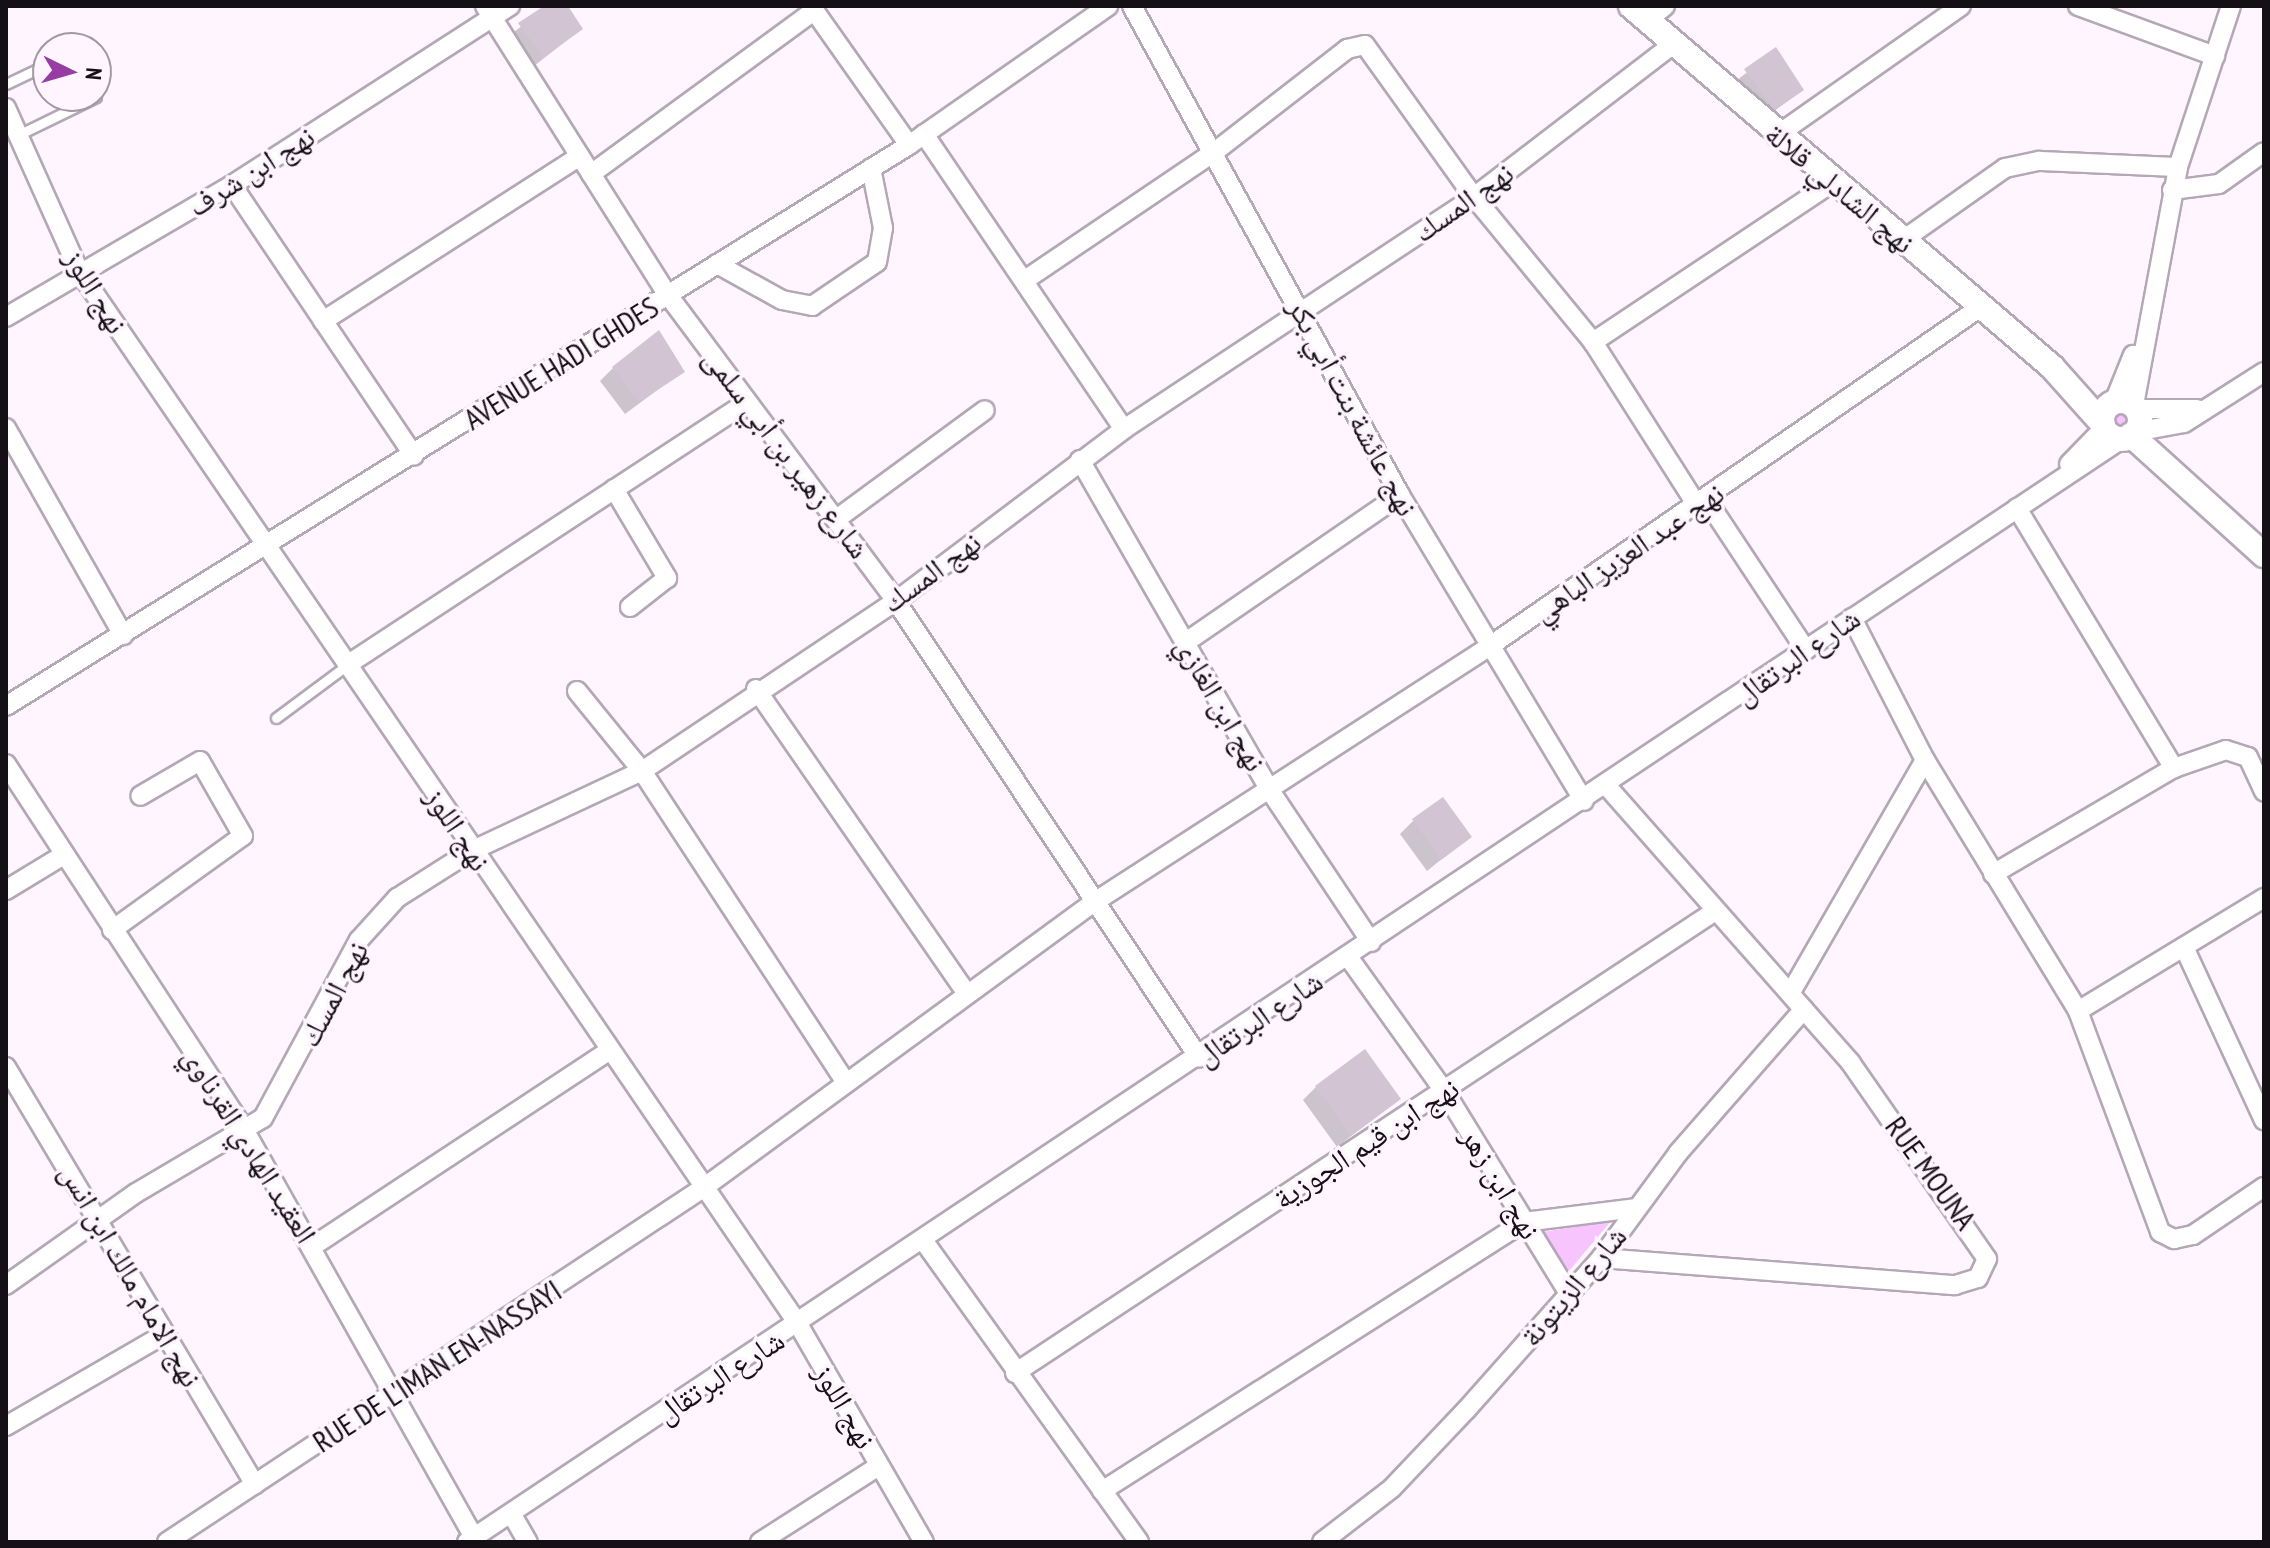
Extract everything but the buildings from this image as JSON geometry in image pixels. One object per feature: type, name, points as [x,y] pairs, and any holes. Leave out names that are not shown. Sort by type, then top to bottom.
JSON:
[{"type":"street","name":"نهج ابن شرف","points":[[6,317],[79,271],[232,185],[488,12],[510,6]]},
{"type":"street","name":"AVENUE HADI GHDES","points":[[6,706],[268,549],[871,168],[1108,6]]},
{"type":"street","name":"نهج عائشة بنت أبي بكر","points":[[1132,6],[1217,150],[1400,495],[1487,648],[1584,801]]},
{"type":"street","points":[[1776,136],[1961,6]]},
{"type":"street","points":[[2078,6],[2215,56]]},
{"type":"street","points":[[2121,420],[2178,167],[2231,6]]},
{"type":"street","points":[[591,174],[813,8],[1025,280],[1124,429]]},
{"type":"street","name":"نهج الشادلي قلالة","points":[[1647,11],[1672,45],[1776,136],[2052,367],[2121,420]]},
{"type":"street","name":"شارع زهير بن أبي سلمى","points":[[488,12],[668,295],[838,518],[896,601],[1199,1058]]},
{"type":"street","points":[[1025,280],[1217,150],[1347,49],[1365,45],[1474,197],[1593,342],[1806,650]]},
{"type":"street","name":"نهج المسك","points":[[6,1285],[102,1220],[245,1131],[275,1106],[359,940],[397,898],[471,851],[642,771],[756,689],[896,601],[1124,429],[1300,309],[1474,197],[1672,45]]},
{"type":"street","name":"نهج اللوز","points":[[6,108],[79,271],[268,549],[350,663],[471,851],[706,1186],[798,1324],[924,1542]]},
{"type":"street","points":[[2172,190],[2219,184],[2264,152]]},
{"type":"street","points":[[323,321],[580,156]]},
{"type":"street","points":[[1903,240],[2005,168],[2039,161],[2178,167]]},
{"type":"street","points":[[717,264],[782,300],[812,306],[877,262],[883,228],[871,168]]},
{"type":"street","points":[[1593,342],[1833,182]]},
{"type":"street","points":[[232,185],[414,456]]},
{"type":"street","name":"نهج عبد العزيز الباهي","points":[[967,994],[1096,901],[1487,648],[1982,306]]},
{"type":"street","points":[[2121,420],[2178,426],[2197,409],[2264,372]]},
{"type":"street","points":[[350,663],[747,402]]},
{"type":"street","points":[[838,518],[985,410]]},
{"type":"street","points":[[2121,420],[2264,555]]},
{"type":"street","name":"شارع البرتقال","points":[[470,1540],[1608,787],[2017,508],[2047,486],[2121,420]]},
{"type":"street","points":[[6,428],[123,635]]},
{"type":"street","name":"نهج ابن الغازي","points":[[1080,460],[1269,789],[1371,942]]},
{"type":"street","points":[[614,489],[667,578],[630,607]]},
{"type":"street","points":[[1186,642],[1400,495]]},
{"type":"street","points":[[2017,508],[2174,768]]},
{"type":"street","points":[[1852,618],[1925,760],[2078,1011],[2160,1232],[2174,1239],[2193,1235],[2264,1187]]},
{"type":"street","points":[[756,689],[967,994]]},
{"type":"street","points":[[577,691],[642,771],[845,1081]]},
{"type":"street","points":[[1993,874],[2174,768],[2235,750],[2248,757],[2264,791]]},
{"type":"street","points":[[1791,992],[1925,760]]},
{"type":"street","points":[[112,930],[243,836],[200,761],[140,796]]},
{"type":"street","name":"العقيد الهادي القرناوي","points":[[6,764],[62,856],[245,1131],[398,1395],[470,1540]]},
{"type":"street","name":"RUE MOUNA","points":[[1601,1258],[1955,1285],[1978,1278],[1984,1246],[1791,992],[1715,911],[1608,787]]},
{"type":"street","points":[[6,890],[62,856]]},
{"type":"street","points":[[2078,1011],[2264,898]]},
{"type":"street","name":"نهج ابن قيم الجوزية","points":[[1015,1373],[1715,911]]},
{"type":"street","points":[[2184,947],[2264,1120]]},
{"type":"street","name":"نهج ابن زهر","points":[[1349,958],[1445,1092],[1568,1292]]},
{"type":"street","name":"RUE DE L'IMAN EN-NASSAYI","points":[[167,1542],[398,1395],[706,1186],[967,994]]},
{"type":"street","name":"شارع الزيتونة","points":[[1322,1542],[1414,1466],[1601,1258],[1637,1208],[1804,1009]]},
{"type":"street","points":[[313,1246],[610,1050]]},
{"type":"street","name":"نهج الامام مالك ابن انس","points":[[6,1067],[12,1089],[102,1220],[165,1334],[255,1484]]},
{"type":"street","points":[[1102,1491],[1524,1222],[1637,1208]]},
{"type":"street","points":[[923,1240],[1015,1373],[1139,1542]]},
{"type":"street","points":[[6,1426],[165,1334]]},
{"type":"street","points":[[760,1542],[879,1466]]},
{"type":"street","points":[[511,1513],[528,1542]]},
{"type":"lane","points":[[6,84],[32,72]]},
{"type":"lane","points":[[18,135],[65,112]]},
{"type":"lane","points":[[276,718],[350,663]]},
{"type":"shaded area","points":[[2119,409],[2127,409],[2133,419],[2127,429],[2119,429],[2113,423],[2113,415]]},
{"type":"shaded area","points":[[1611,1221],[1569,1271],[1543,1232]]}]
